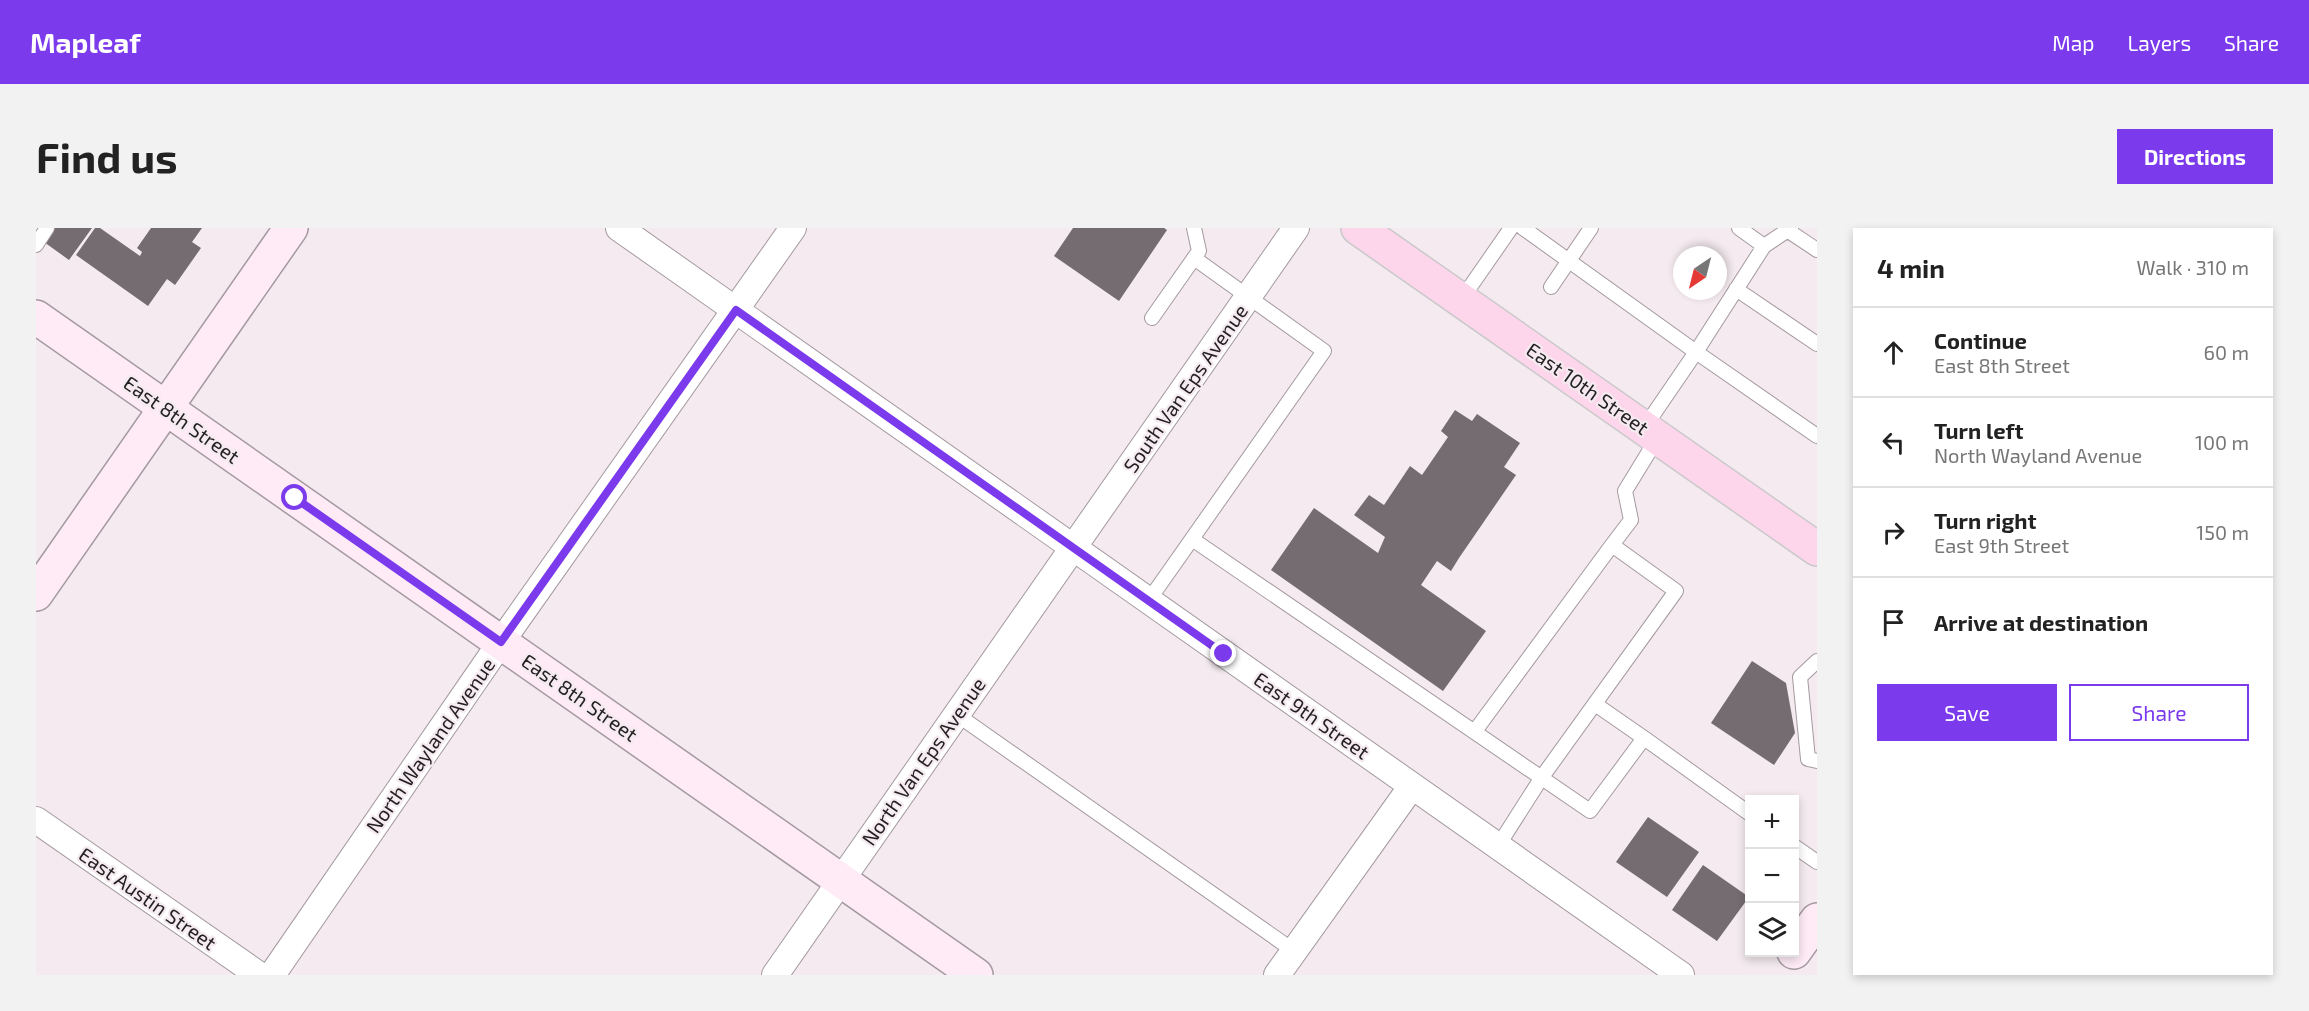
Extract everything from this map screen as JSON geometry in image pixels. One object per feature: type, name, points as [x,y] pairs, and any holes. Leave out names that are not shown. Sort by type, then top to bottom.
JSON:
[{"type":"main road","name":"East 10th Street","points":[[1358,228],[1817,549]]},
{"type":"street","points":[[36,594],[291,228]]},
{"type":"street","name":"East 9th Street","points":[[619,228],[1681,975]]},
{"type":"street","name":"North Wayland Avenue","points":[[272,975],[501,642],[793,228]]},
{"type":"street","name":"South Van Eps Avenue","points":[[1073,547],[1296,228]]},
{"type":"street","name":"East 8th Street","points":[[36,317],[976,975]]},
{"type":"street","name":"North Van Eps Avenue","points":[[775,975],[1073,547]]},
{"type":"street","points":[[1277,975],[1412,786]]},
{"type":"street","name":"East Austin Street","points":[[36,820],[259,975]]},
{"type":"street","points":[[1799,945],[1817,920]]},
{"type":"street","points":[[1778,975],[1791,957]]},
{"type":"lane","points":[[36,245],[47,228]]},
{"type":"lane","points":[[1152,318],[1199,251],[1194,228]]},
{"type":"lane","points":[[1461,300],[1511,228]]},
{"type":"lane","points":[[1523,228],[1817,435]]},
{"type":"lane","points":[[1551,287],[1591,228]]},
{"type":"lane","points":[[1739,228],[1764,246]]},
{"type":"lane","points":[[1475,731],[1631,520],[1625,491],[1651,433],[1696,352],[1764,246],[1789,229],[1817,250]]},
{"type":"lane","points":[[1149,600],[1324,351],[1194,258]]},
{"type":"lane","points":[[1736,289],[1817,344]]},
{"type":"lane","points":[[1192,539],[1590,811],[1644,738]]},
{"type":"lane","points":[[1498,846],[1542,777],[1676,591],[1612,545]]},
{"type":"lane","points":[[1817,661],[1800,676],[1808,759],[1817,761]]},
{"type":"lane","points":[[1595,704],[1745,811]]},
{"type":"lane","points":[[956,714],[1294,951]]},
{"type":"lane","points":[[1798,849],[1817,862]]},
{"type":"building","points":[[54,228],[92,228],[69,260],[44,242]]},
{"type":"building","points":[[95,228],[100,228],[140,256],[142,252],[137,248],[151,228],[202,228],[192,242],[201,248],[175,285],[167,279],[148,306],[76,255]]},
{"type":"building","points":[[1073,228],[1164,228],[1167,230],[1119,301],[1054,256]]},
{"type":"building","points":[[1455,410],[1472,421],[1477,414],[1520,443],[1504,467],[1516,475],[1451,571],[1437,561],[1421,585],[1486,631],[1443,691],[1271,570],[1314,508],[1378,553],[1385,537],[1354,515],[1369,495],[1384,505],[1410,466],[1422,475],[1448,437],[1441,431]]},
{"type":"building","points":[[1752,661],[1786,683],[1795,733],[1774,765],[1711,723]]},
{"type":"building","points":[[1648,817],[1699,852],[1667,897],[1616,862]]},
{"type":"building","points":[[1703,865],[1745,894],[1745,902],[1717,941],[1672,910]]},
{"type":"route","points":[[295,498],[501,642],[736,310],[1224,654]]}]
